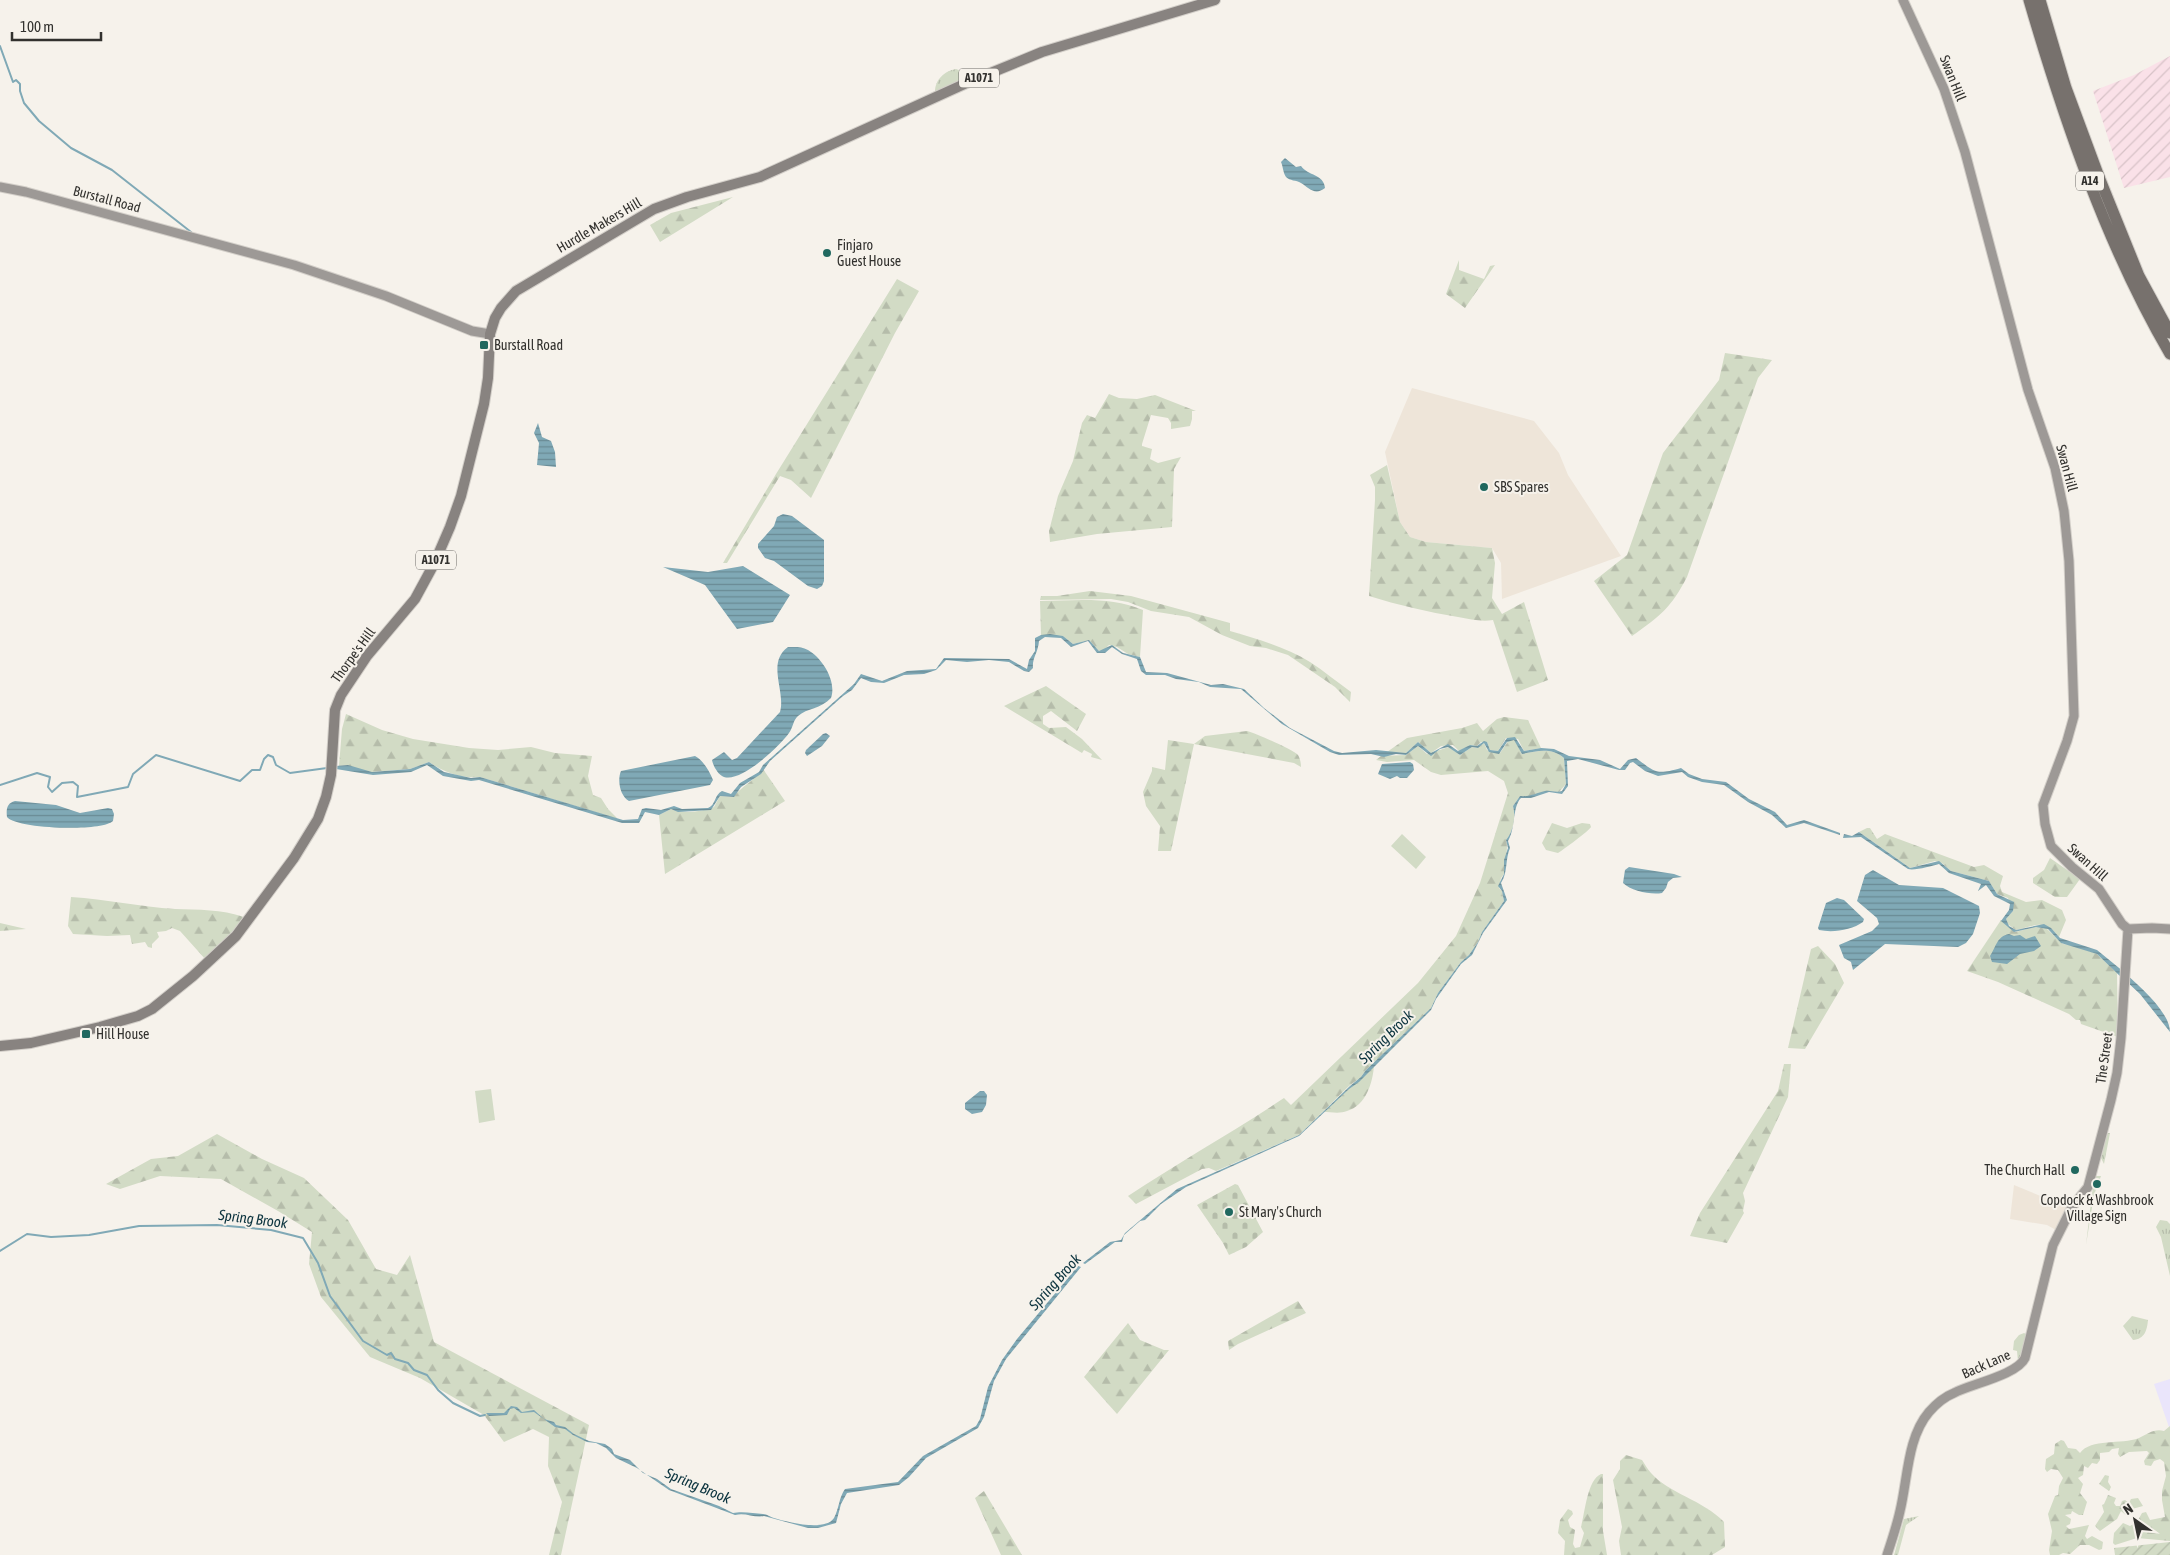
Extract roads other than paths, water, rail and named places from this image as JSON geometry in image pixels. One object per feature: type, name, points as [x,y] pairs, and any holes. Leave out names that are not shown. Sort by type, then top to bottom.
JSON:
[{"type":"highway","name":"A14","points":[[2029,0],[2054,88],[2091,183],[2128,275],[2170,354]]},
{"type":"highway","name":"A14","points":[[2040,0],[2066,88],[2099,177],[2139,276],[2170,333]]},
{"type":"main road","name":"Hurdle Makers Hill","points":[[490,334],[495,318],[507,299],[516,291],[547,271],[662,206],[688,197],[751,181],[1011,63],[1081,39],[1216,0]]},
{"type":"main road","name":"Thorpe's Hill","points":[[0,1046],[31,1043],[100,1027],[138,1016],[152,1009],[221,951],[254,915],[294,858],[315,824],[326,797],[331,775],[335,710],[341,695],[367,656],[415,599],[434,564],[450,527],[484,404],[488,378],[490,334]]},
{"type":"street","name":"Swan Hill","points":[[1903,0],[1944,89],[1966,152],[2028,390],[2055,468],[2064,511],[2068,561],[2074,716],[2067,741],[2043,805],[2045,824],[2051,846],[2072,867],[2099,889],[2122,924],[2128,929]]},
{"type":"street","name":"Burstall Road","points":[[0,188],[35,194],[294,265],[386,296],[472,331],[490,334]]},
{"type":"street","points":[[2128,929],[2170,929]]},
{"type":"street","name":"The Street","points":[[2088,1187],[2117,1073],[2128,929]]},
{"type":"street","name":"Back Lane","points":[[1888,1555],[1900,1510],[1912,1448],[1919,1427],[1928,1412],[1946,1397],[2011,1370],[2023,1362],[2053,1245],[2072,1207],[2088,1187]]},
{"type":"water","points":[[1285,158],[1296,167],[1301,166],[1322,180],[1325,188],[1315,191],[1286,177],[1281,162]]},
{"type":"water","points":[[538,423],[542,437],[551,441],[555,452],[556,467],[537,465],[539,443],[534,433]]},
{"type":"water","points":[[783,514],[792,516],[824,540],[824,581],[822,586],[817,589],[808,586],[774,561],[765,558],[758,548],[758,544],[774,526],[777,517]]},
{"type":"water","points":[[743,566],[790,595],[773,622],[737,629],[705,585],[663,567],[708,572]]},
{"type":"water","points":[[1050,634],[1063,636],[1073,644],[1089,640],[1099,651],[1112,645],[1123,653],[1140,657],[1146,672],[1167,673],[1211,685],[1223,684],[1244,689],[1264,708],[1290,728],[1334,751],[1342,753],[1376,750],[1406,753],[1418,742],[1431,753],[1448,744],[1458,751],[1470,745],[1477,746],[1484,741],[1487,742],[1490,750],[1498,751],[1507,738],[1515,737],[1524,751],[1541,748],[1554,749],[1569,756],[1600,760],[1620,769],[1628,760],[1636,758],[1652,770],[1661,772],[1681,768],[1689,774],[1702,779],[1726,782],[1749,799],[1775,812],[1787,825],[1804,820],[1840,833],[1840,835],[1804,823],[1786,828],[1772,815],[1748,802],[1724,785],[1702,782],[1688,777],[1682,772],[1658,776],[1645,771],[1633,762],[1625,770],[1619,770],[1578,759],[1567,761],[1568,786],[1562,794],[1549,792],[1531,798],[1521,798],[1516,807],[1514,819],[1513,806],[1520,796],[1545,791],[1562,791],[1566,784],[1564,758],[1549,751],[1522,754],[1514,740],[1507,742],[1499,754],[1489,752],[1484,743],[1478,748],[1472,747],[1460,755],[1448,747],[1440,749],[1431,756],[1418,746],[1406,755],[1396,754],[1384,757],[1371,754],[1339,755],[1330,752],[1282,724],[1241,689],[1210,687],[1199,682],[1176,679],[1165,675],[1146,675],[1141,671],[1137,659],[1122,654],[1112,647],[1105,653],[1097,653],[1088,641],[1071,647],[1061,638],[1045,637],[1039,641],[1033,661],[1033,668],[1029,672],[1009,662],[946,660],[936,670],[924,674],[904,675],[884,683],[871,682],[861,678],[852,690],[770,761],[761,774],[741,787],[734,797],[720,796],[711,810],[678,812],[671,809],[659,815],[645,812],[639,823],[622,823],[479,780],[471,781],[443,776],[427,765],[411,772],[373,775],[336,769],[336,766],[348,765],[372,772],[410,769],[429,762],[444,772],[471,778],[480,777],[623,820],[638,819],[642,809],[646,808],[661,810],[674,806],[682,809],[708,808],[711,807],[719,793],[722,791],[731,794],[740,783],[759,772],[763,765],[854,684],[861,674],[882,681],[907,671],[936,669],[944,658],[1009,659],[1027,669],[1029,660],[1035,651],[1035,638]]},
{"type":"water","points":[[788,647],[805,649],[818,658],[830,677],[832,684],[831,698],[827,702],[798,716],[784,739],[758,763],[738,775],[729,778],[722,776],[718,773],[712,760],[724,752],[732,760],[737,758],[780,712],[781,695],[777,669],[778,661]]},
{"type":"water","points":[[826,733],[830,736],[822,746],[807,756],[806,750]]},
{"type":"water","points":[[695,756],[710,773],[713,780],[710,785],[629,801],[621,792],[619,783],[621,771]]},
{"type":"water","points":[[1410,762],[1413,764],[1414,770],[1407,778],[1397,776],[1390,779],[1378,774],[1382,764]]},
{"type":"water","points":[[15,801],[56,805],[80,813],[108,808],[112,809],[114,814],[113,821],[93,827],[77,828],[26,824],[7,817],[10,803]]},
{"type":"water","points":[[1513,824],[1508,841],[1510,848],[1506,870],[1501,883],[1507,900],[1483,933],[1472,955],[1461,964],[1436,999],[1431,1010],[1359,1082],[1299,1136],[1186,1187],[1161,1204],[1145,1220],[1140,1221],[1124,1235],[1122,1242],[1115,1242],[1085,1264],[1083,1263],[1110,1242],[1121,1240],[1125,1233],[1177,1189],[1299,1135],[1431,1008],[1438,993],[1461,962],[1469,955],[1482,932],[1504,901],[1502,891],[1498,886],[1504,874],[1504,860],[1508,848],[1506,840]]},
{"type":"water","points":[[1859,832],[1910,868],[1939,861],[1951,871],[1989,881],[1997,894],[2014,902],[2013,911],[2006,919],[2009,926],[2016,930],[2044,924],[2051,928],[2060,938],[2097,950],[2124,972],[2123,979],[2097,954],[2061,943],[2048,929],[2036,927],[2014,932],[2001,921],[2009,910],[2010,904],[1994,896],[1986,885],[1978,891],[1981,884],[1949,873],[1939,864],[1919,869],[1908,869],[1861,837],[1843,838],[1844,834],[1852,836]]},
{"type":"water","points":[[1629,867],[1682,877],[1673,878],[1668,882],[1662,893],[1647,893],[1631,888],[1623,883],[1625,870]]},
{"type":"water","points":[[1873,870],[1899,885],[1943,888],[1979,906],[1980,913],[1973,934],[1966,943],[1958,947],[1885,944],[1853,970],[1851,962],[1844,958],[1839,945],[1872,931],[1879,924],[1877,918],[1857,901],[1865,875]]},
{"type":"water","points":[[1837,898],[1844,900],[1864,919],[1863,922],[1842,930],[1819,930],[1826,903]]},
{"type":"water","points":[[2009,934],[2014,936],[2020,935],[2026,939],[2035,936],[2041,946],[2034,951],[2020,954],[2007,964],[1992,962],[1990,956],[1997,942]]},
{"type":"water","points":[[2125,973],[2159,1008],[2169,1024],[2170,1032],[2140,994],[2125,980]]},
{"type":"water","points":[[980,1091],[984,1091],[987,1095],[986,1105],[982,1112],[972,1114],[965,1109],[965,1103]]},
{"type":"water","points":[[1078,1266],[1081,1267],[1006,1359],[994,1381],[984,1417],[978,1428],[926,1458],[899,1485],[847,1493],[841,1504],[836,1523],[818,1528],[808,1528],[764,1516],[735,1515],[669,1490],[646,1474],[671,1489],[733,1513],[764,1514],[780,1520],[806,1525],[829,1522],[836,1514],[845,1489],[898,1482],[923,1456],[976,1426],[980,1419],[988,1387],[1002,1360],[1017,1339]]},
{"type":"water","points":[[511,1406],[517,1407],[522,1412],[534,1410],[544,1419],[565,1427],[574,1434],[589,1441],[605,1444],[612,1449],[614,1454],[630,1460],[640,1470],[616,1458],[606,1448],[596,1443],[587,1442],[565,1429],[555,1427],[534,1412],[521,1413],[514,1408],[510,1409],[507,1415],[489,1416],[486,1413],[504,1413]]},
{"type":"waterway","points":[[0,46],[13,82],[16,80],[20,84],[24,103],[39,121],[71,148],[112,170],[191,232]]},
{"type":"waterway","points":[[0,785],[37,773],[50,777],[48,787],[52,792],[62,783],[73,782],[78,786],[77,797],[128,787],[133,774],[156,755],[240,781],[252,770],[260,770],[264,759],[268,755],[273,757],[276,765],[290,773],[327,768]]},
{"type":"waterway","name":"Spring Brook","points":[[0,1251],[27,1234],[51,1237],[89,1235],[139,1226],[217,1225],[271,1230],[303,1238],[318,1263],[330,1296],[363,1341],[387,1355],[391,1353],[395,1359],[408,1363],[414,1370],[427,1375],[438,1390],[453,1403],[480,1416],[485,1415]]},
{"type":"place","name":"Finjaro Guest House","points":[[827,253]]},
{"type":"place","name":"Burstall Road","points":[[484,345]]},
{"type":"place","name":"SBS Spares","points":[[1484,487]]},
{"type":"place","name":"Hill House","points":[[86,1034]]},
{"type":"place","name":"The Church Hall","points":[[2075,1170]]},
{"type":"place","name":"Copdock & Washbrook Village Sign","points":[[2097,1184]]},
{"type":"place","name":"St Mary's Church","points":[[1229,1212]]}]
